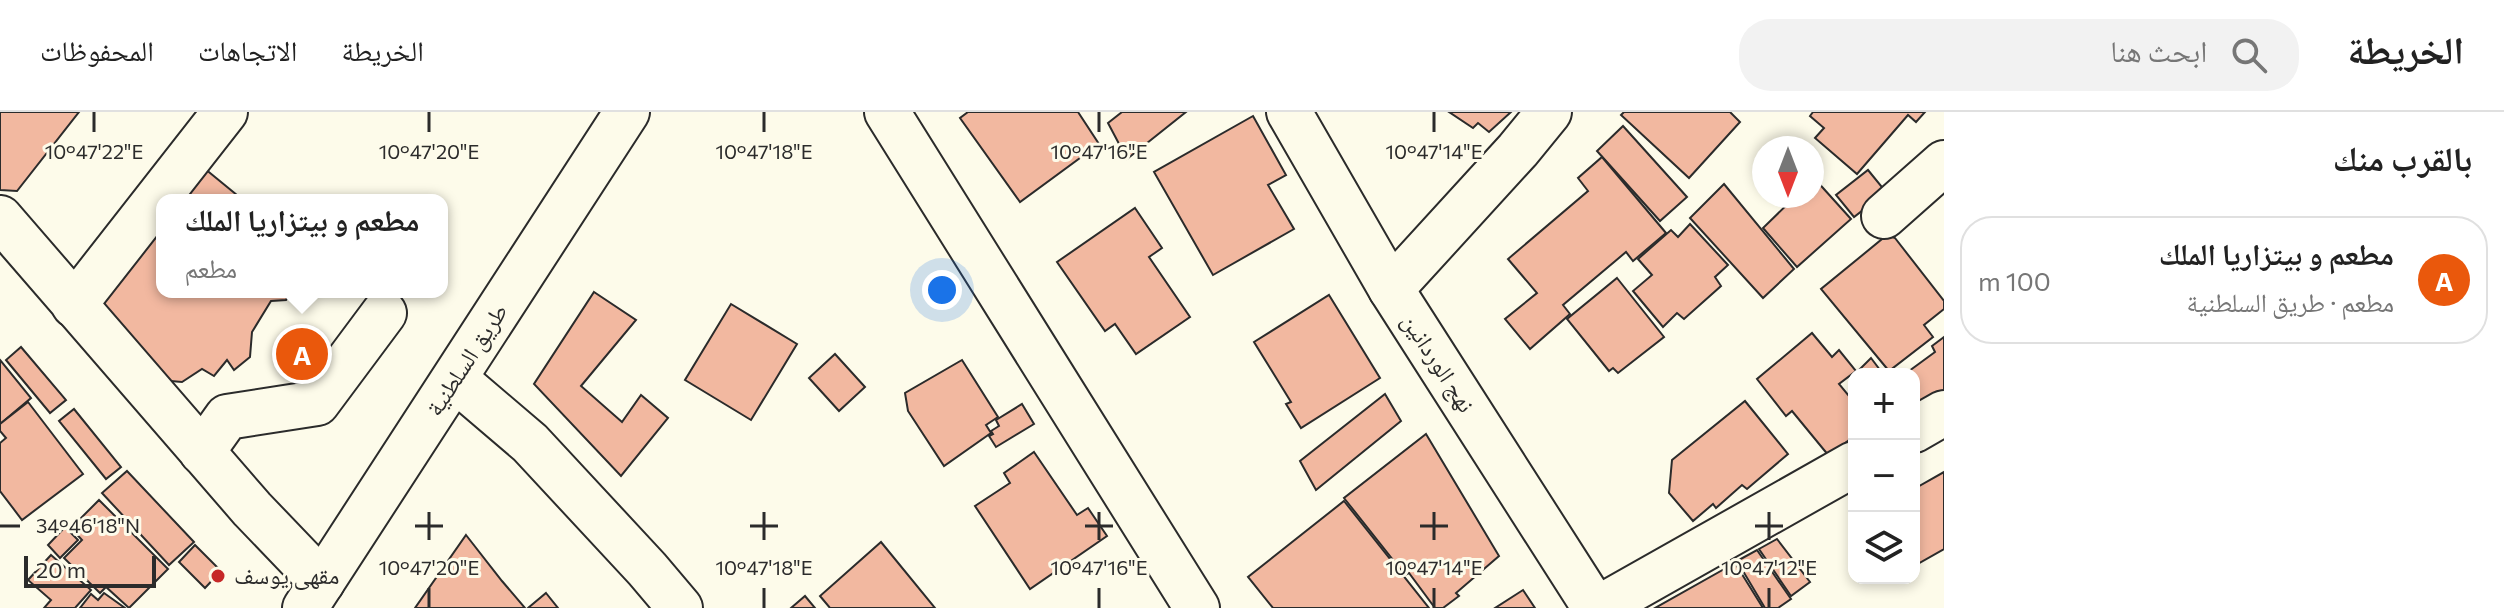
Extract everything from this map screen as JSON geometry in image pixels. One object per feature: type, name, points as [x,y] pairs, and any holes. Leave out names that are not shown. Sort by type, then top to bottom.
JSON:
[{"type":"street","points":[[161,194],[225,112]]},
{"type":"street","name":"طريق السلطنية","points":[[314,595],[627,112]]},
{"type":"street","points":[[887,112],[1197,608]]},
{"type":"street","name":"نهج الوردانين","points":[[1289,112],[1391,289],[1597,608]]},
{"type":"street","points":[[1391,289],[1549,112]]},
{"type":"street","points":[[1884,216],[1944,163]]},
{"type":"street","points":[[74,305],[156,200]]},
{"type":"street","points":[[0,218],[252,509],[314,595]]},
{"type":"street","points":[[202,452],[227,417],[317,403],[384,313]]},
{"type":"street","points":[[455,379],[530,443],[680,608]]},
{"type":"street","points":[[1920,427],[1944,413]]},
{"type":"street","points":[[1597,608],[1848,467]]},
{"type":"building","points":[[0,112],[79,112],[17,191],[0,190]]},
{"type":"building","points":[[968,112],[1078,112],[1099,144],[1020,202],[960,118]]},
{"type":"building","points":[[1122,112],[1186,112],[1127,159],[1108,123]]},
{"type":"building","points":[[1449,112],[1511,112],[1489,132],[1478,123],[1473,128]]},
{"type":"building","points":[[1624,112],[1730,112],[1740,122],[1689,178],[1621,115]]},
{"type":"building","points":[[1813,112],[1925,112],[1916,122],[1908,115],[1857,174],[1824,146],[1824,136],[1817,136],[1824,128],[1810,116]]},
{"type":"building","points":[[1253,116],[1286,175],[1268,185],[1294,229],[1213,275],[1154,172]]},
{"type":"building","points":[[1623,126],[1687,197],[1660,221],[1597,151]]},
{"type":"building","points":[[182,150],[236,194],[156,194],[156,298],[287,298],[271,301],[252,332],[250,357],[234,370],[227,360],[214,376],[202,369],[182,382],[159,380],[82,306]]},
{"type":"building","points":[[1602,157],[1666,233],[1633,261],[1626,252],[1563,305],[1570,314],[1530,349],[1505,319],[1537,293],[1508,259],[1588,191],[1578,178]]},
{"type":"building","points":[[1868,170],[1886,192],[1854,217],[1836,195]]},
{"type":"building","points":[[1724,184],[1794,269],[1763,298],[1690,218]]},
{"type":"building","points":[[1824,189],[1851,219],[1797,267],[1763,228],[1784,208],[1824,208]]},
{"type":"building","points":[[1135,208],[1162,248],[1149,257],[1190,317],[1136,354],[1115,324],[1105,331],[1057,262]]},
{"type":"building","points":[[1690,224],[1728,265],[1715,277],[1721,286],[1684,319],[1677,313],[1663,327],[1633,291],[1652,275],[1638,259],[1671,230],[1678,237]]},
{"type":"building","points":[[1887,235],[1895,238],[1944,301],[1944,309],[1924,325],[1933,337],[1893,368],[1887,368],[1821,289]]},
{"type":"building","points":[[1617,278],[1664,337],[1618,373],[1613,368],[1609,371],[1567,319]]},
{"type":"building","points":[[594,292],[636,320],[581,386],[622,422],[641,395],[668,418],[621,476],[534,384]]},
{"type":"building","points":[[1329,295],[1380,378],[1301,428],[1286,404],[1291,402],[1254,342]]},
{"type":"building","points":[[731,304],[797,344],[751,420],[685,380]]},
{"type":"building","points":[[1812,333],[1832,357],[1839,350],[1854,368],[1848,368],[1848,377],[1839,384],[1848,395],[1848,441],[1829,456],[1792,411],[1786,416],[1757,379]]},
{"type":"building","points":[[1944,337],[1944,411],[1920,410],[1920,368],[1913,368],[1935,352],[1932,346]]},
{"type":"building","points":[[21,347],[66,400],[50,413],[6,360]]},
{"type":"building","points":[[835,354],[865,387],[839,411],[809,378]]},
{"type":"building","points":[[1871,358],[1878,368],[1861,368]]},
{"type":"building","points":[[0,360],[31,398],[0,424]]},
{"type":"building","points":[[962,360],[998,417],[986,425],[991,433],[944,466],[908,411],[905,393]]},
{"type":"building","points":[[1385,394],[1401,421],[1316,490],[1300,461]]},
{"type":"building","points":[[1745,401],[1788,454],[1747,489],[1742,485],[1716,508],[1713,504],[1693,521],[1669,493],[1672,460]]},
{"type":"building","points":[[28,402],[83,474],[22,520],[0,491],[0,443],[6,438],[0,431],[0,424]]},
{"type":"building","points":[[1022,404],[1034,424],[996,447],[989,436],[999,426],[996,420]]},
{"type":"building","points":[[74,409],[121,467],[106,479],[59,421]]},
{"type":"building","points":[[1426,434],[1499,556],[1443,608],[1435,608],[1409,573],[1405,575],[1344,498]]},
{"type":"building","points":[[1034,452],[1077,515],[1088,508],[1107,536],[1030,589],[975,506],[1010,483],[1004,473]]},
{"type":"building","points":[[127,471],[194,542],[169,565],[102,493]]},
{"type":"building","points":[[1944,472],[1944,549],[1920,563],[1920,512],[1920,486]]},
{"type":"building","points":[[99,500],[168,569],[129,608],[106,587],[100,593],[64,558],[82,540],[71,528]]},
{"type":"building","points":[[1344,501],[1429,608],[1273,608],[1248,577]]},
{"type":"building","points":[[65,527],[78,540],[60,558],[48,545]]},
{"type":"building","points":[[466,535],[502,581],[525,608],[415,608]]},
{"type":"building","points":[[1777,539],[1810,582],[1791,596],[1759,549]]},
{"type":"building","points":[[881,542],[935,608],[830,608],[820,596]]},
{"type":"building","points":[[195,545],[221,571],[205,588],[179,562]]},
{"type":"building","points":[[1757,550],[1791,599],[1778,608],[1765,608],[1737,561]]},
{"type":"building","points":[[51,555],[91,590],[75,608],[44,608],[51,600],[28,580]]},
{"type":"building","points":[[1735,563],[1763,608],[1655,608]]},
{"type":"building","points":[[1523,590],[1535,608],[1495,608]]},
{"type":"building","points":[[104,593],[125,608],[80,608],[91,594],[98,600]]},
{"type":"building","points":[[546,593],[558,608],[528,608]]},
{"type":"building","points":[[805,596],[815,608],[791,608]]},
{"type":"place","name":"مطعم و بيتزاريا الملك","points":[[302,354]]},
{"type":"place","name":"مقهى يوسف","points":[[218,576]]}]
